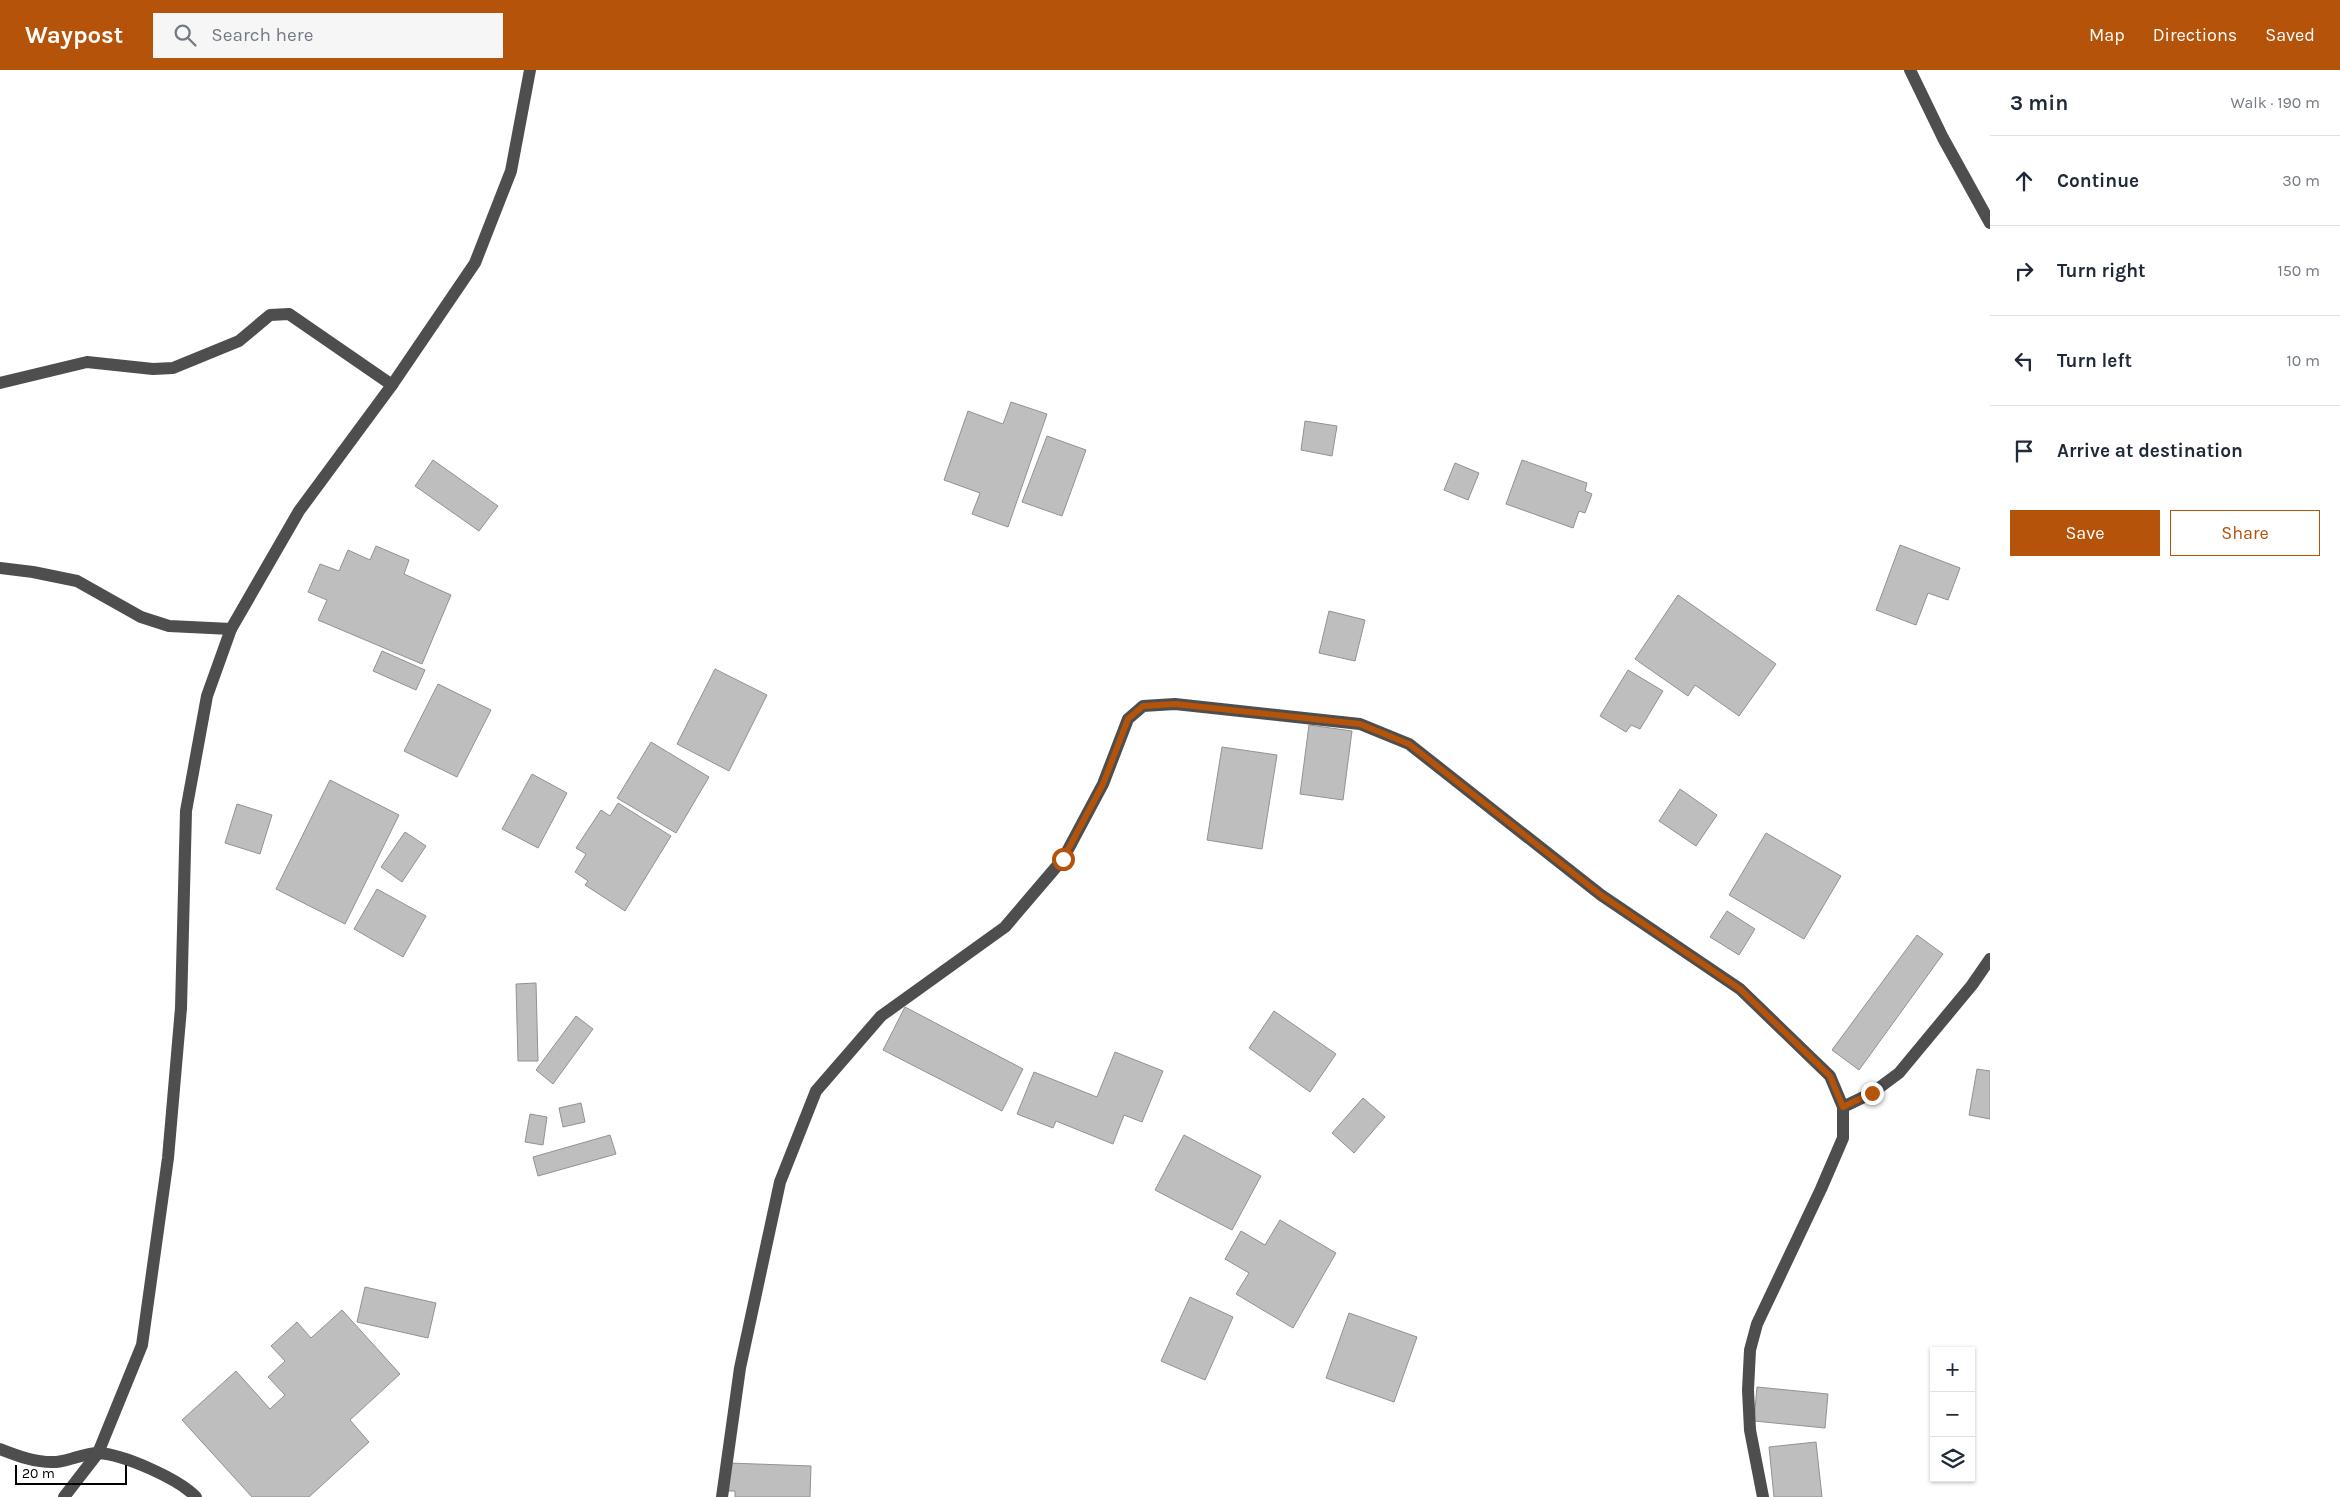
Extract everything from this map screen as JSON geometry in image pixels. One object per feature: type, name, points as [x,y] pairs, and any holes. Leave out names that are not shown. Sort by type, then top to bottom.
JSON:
[{"type":"street","points":[[64,1497],[98,1453],[142,1345],[168,1158],[181,1008],[186,811],[207,696],[231,629],[299,511],[392,385],[475,262],[511,171],[530,70]]},
{"type":"street","points":[[1910,70],[1943,138],[1990,223]]},
{"type":"street","points":[[0,382],[87,362],[153,369],[173,368],[239,340],[270,315],[289,314],[392,385]]},
{"type":"street","points":[[0,568],[33,572],[77,581],[141,616],[169,626],[231,629]]},
{"type":"street","points":[[722,1497],[740,1368],[780,1182],[816,1091],[880,1016],[1005,927],[1063,859],[1103,784],[1128,719],[1143,706],[1175,704],[1360,724],[1409,744],[1601,895],[1740,989],[1830,1076],[1843,1107],[1843,1138],[1821,1190],[1757,1324],[1750,1350],[1748,1390],[1750,1430],[1763,1497]]},
{"type":"street","points":[[1843,1107],[1872,1093],[1899,1073],[1972,985],[1990,959]]},
{"type":"street","points":[[0,1449],[23,1459],[56,1462],[98,1453],[143,1465],[187,1488],[196,1497]]},
{"type":"building","points":[[1011,402],[1047,414],[1008,527],[972,514],[980,493],[944,480],[968,411],[1003,424]]},
{"type":"building","points":[[1305,421],[1337,426],[1332,456],[1301,450]]},
{"type":"building","points":[[1047,436],[1086,450],[1062,516],[1022,502]]},
{"type":"building","points":[[433,460],[498,506],[479,531],[415,486]]},
{"type":"building","points":[[1522,460],[1587,483],[1585,491],[1592,494],[1585,513],[1579,511],[1573,528],[1506,504]]},
{"type":"building","points":[[1455,463],[1479,473],[1468,500],[1444,490]]},
{"type":"building","points":[[1900,545],[1960,568],[1948,600],[1928,593],[1916,625],[1876,610]]},
{"type":"building","points":[[376,546],[409,560],[404,574],[451,595],[422,664],[318,620],[327,600],[308,592],[320,564],[339,571],[348,550],[370,560]]},
{"type":"building","points":[[1678,595],[1776,664],[1739,716],[1695,685],[1688,696],[1635,659]]},
{"type":"building","points":[[1329,611],[1365,620],[1355,661],[1319,653]]},
{"type":"building","points":[[382,651],[425,670],[416,690],[373,671]]},
{"type":"building","points":[[715,669],[767,695],[729,771],[677,744]]},
{"type":"building","points":[[1628,670],[1663,691],[1640,729],[1631,725],[1626,732],[1600,716]]},
{"type":"building","points":[[438,684],[491,710],[457,777],[404,751]]},
{"type":"building","points":[[1309,725],[1352,731],[1343,800],[1300,794]]},
{"type":"building","points":[[651,742],[709,777],[676,833],[617,798]]},
{"type":"building","points":[[1222,747],[1277,755],[1262,849],[1207,840]]},
{"type":"building","points":[[532,774],[567,793],[538,848],[502,829]]},
{"type":"building","points":[[330,780],[399,815],[345,924],[276,889]]},
{"type":"building","points":[[1680,789],[1717,815],[1696,846],[1659,821]]},
{"type":"building","points":[[618,803],[671,836],[625,911],[585,885],[588,881],[575,872],[586,854],[576,848],[601,810],[610,816]]},
{"type":"building","points":[[237,804],[272,815],[260,854],[225,843]]},
{"type":"building","points":[[405,832],[426,846],[402,882],[381,867]]},
{"type":"building","points":[[1766,833],[1841,876],[1804,939],[1729,895]]},
{"type":"building","points":[[377,889],[426,916],[403,957],[354,929]]},
{"type":"building","points":[[1727,911],[1755,929],[1739,955],[1710,937]]},
{"type":"building","points":[[1917,935],[1943,954],[1859,1070],[1832,1050]]},
{"type":"building","points":[[536,983],[538,1061],[518,1061],[516,984]]},
{"type":"building","points":[[905,1007],[1023,1069],[1002,1111],[883,1050]]},
{"type":"building","points":[[1274,1011],[1336,1054],[1310,1092],[1249,1048]]},
{"type":"building","points":[[576,1016],[593,1029],[553,1084],[536,1070]]},
{"type":"building","points":[[1115,1052],[1163,1071],[1142,1122],[1124,1115],[1113,1144],[1056,1121],[1053,1128],[1017,1114],[1034,1072],[1097,1097]]},
{"type":"building","points":[[1977,1069],[1990,1071],[1990,1119],[1969,1115]]},
{"type":"building","points":[[1363,1098],[1385,1117],[1354,1153],[1332,1133]]},
{"type":"building","points":[[581,1103],[585,1122],[563,1127],[559,1108]]},
{"type":"building","points":[[530,1114],[547,1117],[543,1145],[525,1142]]},
{"type":"building","points":[[610,1135],[616,1154],[538,1176],[533,1157]]},
{"type":"building","points":[[1184,1135],[1261,1176],[1232,1230],[1155,1190]]},
{"type":"building","points":[[1280,1220],[1336,1253],[1293,1328],[1236,1294],[1249,1273],[1225,1259],[1241,1231],[1265,1245]]},
{"type":"building","points":[[365,1287],[436,1303],[428,1338],[357,1322]]},
{"type":"building","points":[[1190,1297],[1233,1317],[1205,1380],[1161,1361]]},
{"type":"building","points":[[342,1310],[400,1374],[350,1420],[369,1442],[309,1497],[252,1497],[182,1420],[236,1371],[270,1409],[285,1395],[268,1377],[285,1361],[271,1346],[297,1322],[311,1338]]},
{"type":"building","points":[[1349,1313],[1417,1337],[1394,1402],[1326,1378]]},
{"type":"building","points":[[1757,1387],[1828,1394],[1825,1428],[1754,1421]]},
{"type":"building","points":[[1816,1442],[1822,1497],[1774,1497],[1769,1447]]},
{"type":"building","points":[[729,1463],[811,1466],[810,1497],[735,1497],[735,1491],[728,1491]]},
{"type":"route","points":[[1063,859],[1103,784],[1128,719],[1143,706],[1175,704],[1360,724],[1409,744],[1601,895],[1740,989],[1830,1076],[1843,1107],[1872,1093]]}]
